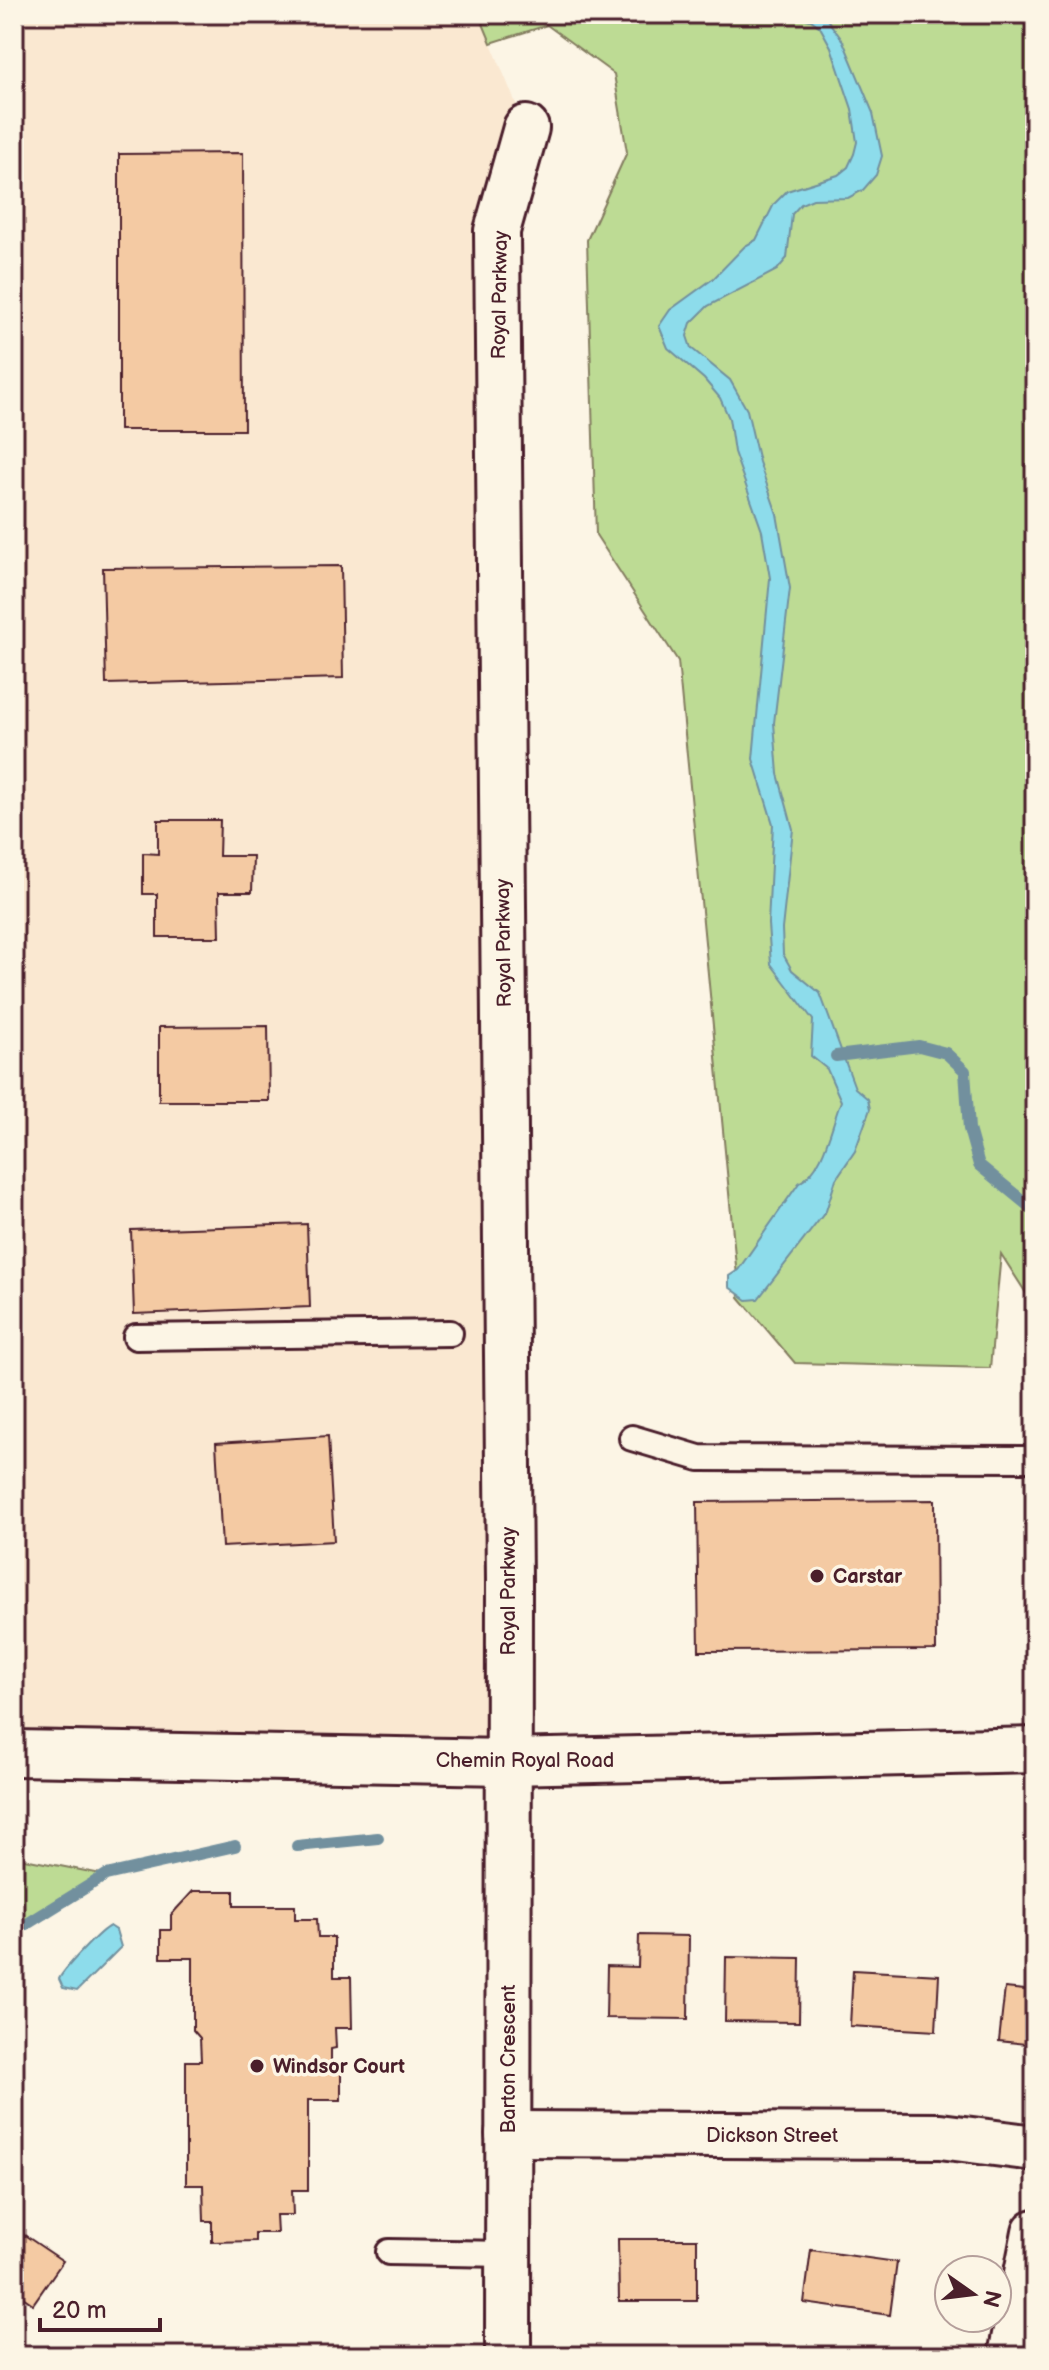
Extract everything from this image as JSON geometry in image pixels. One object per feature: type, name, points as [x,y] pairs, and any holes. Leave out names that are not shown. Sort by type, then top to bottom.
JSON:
[{"type":"street","name":"Royal Parkway","points":[[507,1762],[497,231],[526,128]]},
{"type":"street","name":"Chemin Royal Road","points":[[14,1753],[507,1762],[1035,1750]]},
{"type":"street","name":"Barton Crescent","points":[[507,1762],[508,2356]]},
{"type":"street","name":"Dickson Street","points":[[508,2134],[940,2136],[1035,2148]]},
{"type":"street","points":[[1011,2356],[1035,2232]]},
{"type":"lane","points":[[136,1337],[450,1333]]},
{"type":"lane","points":[[632,1438],[699,1458],[1035,1459]]},
{"type":"lane","points":[[389,2252],[508,2254]]},
{"type":"shaded area","points":[[14,14],[479,14],[526,128],[497,231],[507,1762],[14,1753]]},
{"type":"green space","points":[[479,14],[1035,14],[1035,1307],[1001,1254],[990,1368],[795,1363],[739,1297],[678,661],[596,535],[587,240],[627,152],[614,74],[547,25],[491,43]]},
{"type":"green space","points":[[14,1857],[106,1875],[14,1932]]},
{"type":"water","points":[[783,14],[823,14],[843,41],[873,113],[882,156],[876,175],[863,190],[848,198],[813,199],[801,204],[792,214],[787,258],[777,270],[708,306],[691,323],[687,336],[691,348],[730,380],[747,410],[759,462],[777,514],[790,588],[774,723],[778,774],[793,829],[782,929],[783,954],[792,970],[820,993],[855,1088],[868,1099],[870,1109],[855,1151],[836,1179],[826,1211],[758,1299],[747,1300],[729,1287],[729,1276],[738,1270],[799,1183],[815,1168],[841,1101],[827,1069],[811,1056],[813,1020],[771,964],[768,924],[773,824],[753,759],[770,578],[762,531],[734,452],[729,418],[720,398],[704,379],[668,348],[659,326],[670,310],[714,278],[745,246],[756,240],[774,204],[787,191],[838,175],[848,167],[854,154],[857,142],[852,109],[831,47],[820,27],[811,20]]},
{"type":"water","points":[[110,1926],[116,1930],[121,1947],[77,1991],[63,1988],[59,1979],[62,1974]]},
{"type":"building","points":[[243,153],[244,430],[119,430],[119,154]]},
{"type":"building","points":[[341,566],[343,678],[106,684],[103,568]]},
{"type":"building","points":[[158,820],[220,820],[219,856],[253,856],[252,892],[219,892],[220,937],[157,937],[157,894],[143,894],[143,853],[158,854]]},
{"type":"building","points":[[268,1026],[269,1101],[159,1101],[159,1027]]},
{"type":"building","points":[[307,1224],[310,1307],[134,1314],[131,1230]]},
{"type":"building","points":[[328,1436],[334,1541],[222,1547],[216,1443]]},
{"type":"building","name":"Carstar","points":[[935,1500],[936,1650],[699,1651],[697,1502]]},
{"type":"building","name":"Windsor Court","points":[[193,1891],[234,1891],[234,1906],[295,1906],[295,1919],[317,1919],[318,1937],[334,1937],[334,1977],[351,1977],[352,2028],[335,2028],[336,2048],[331,2049],[331,2062],[325,2069],[341,2069],[341,2100],[308,2100],[308,2190],[292,2190],[293,2215],[276,2215],[277,2233],[255,2233],[255,2241],[212,2242],[212,2221],[204,2221],[203,2185],[186,2185],[186,2061],[201,2061],[200,2038],[193,2030],[193,1958],[161,1958],[161,1930],[171,1930],[171,1915]]},
{"type":"building","points":[[639,1935],[689,1936],[688,2019],[606,2018],[607,1966],[638,1967]]},
{"type":"building","points":[[726,1957],[800,1958],[799,2022],[725,2021]]},
{"type":"building","points":[[853,1970],[939,1975],[936,2031],[850,2026]]},
{"type":"building","points":[[1005,1988],[1035,1991],[1035,2045],[999,2041]]},
{"type":"building","points":[[14,2228],[63,2261],[33,2304],[14,2291]]},
{"type":"building","points":[[618,2239],[697,2239],[697,2301],[619,2301]]},
{"type":"building","points":[[811,2250],[897,2262],[890,2315],[804,2303]]},
{"type":"waterway","points":[[836,1056],[919,1046],[946,1053],[965,1071],[969,1129],[979,1165],[1035,1211]]},
{"type":"waterway","points":[[297,1846],[378,1838]]},
{"type":"waterway","points":[[14,1932],[106,1875],[235,1846]]},
{"type":"place","name":"Carstar","points":[[817,1576]]},
{"type":"place","name":"Windsor Court","points":[[257,2066]]}]
